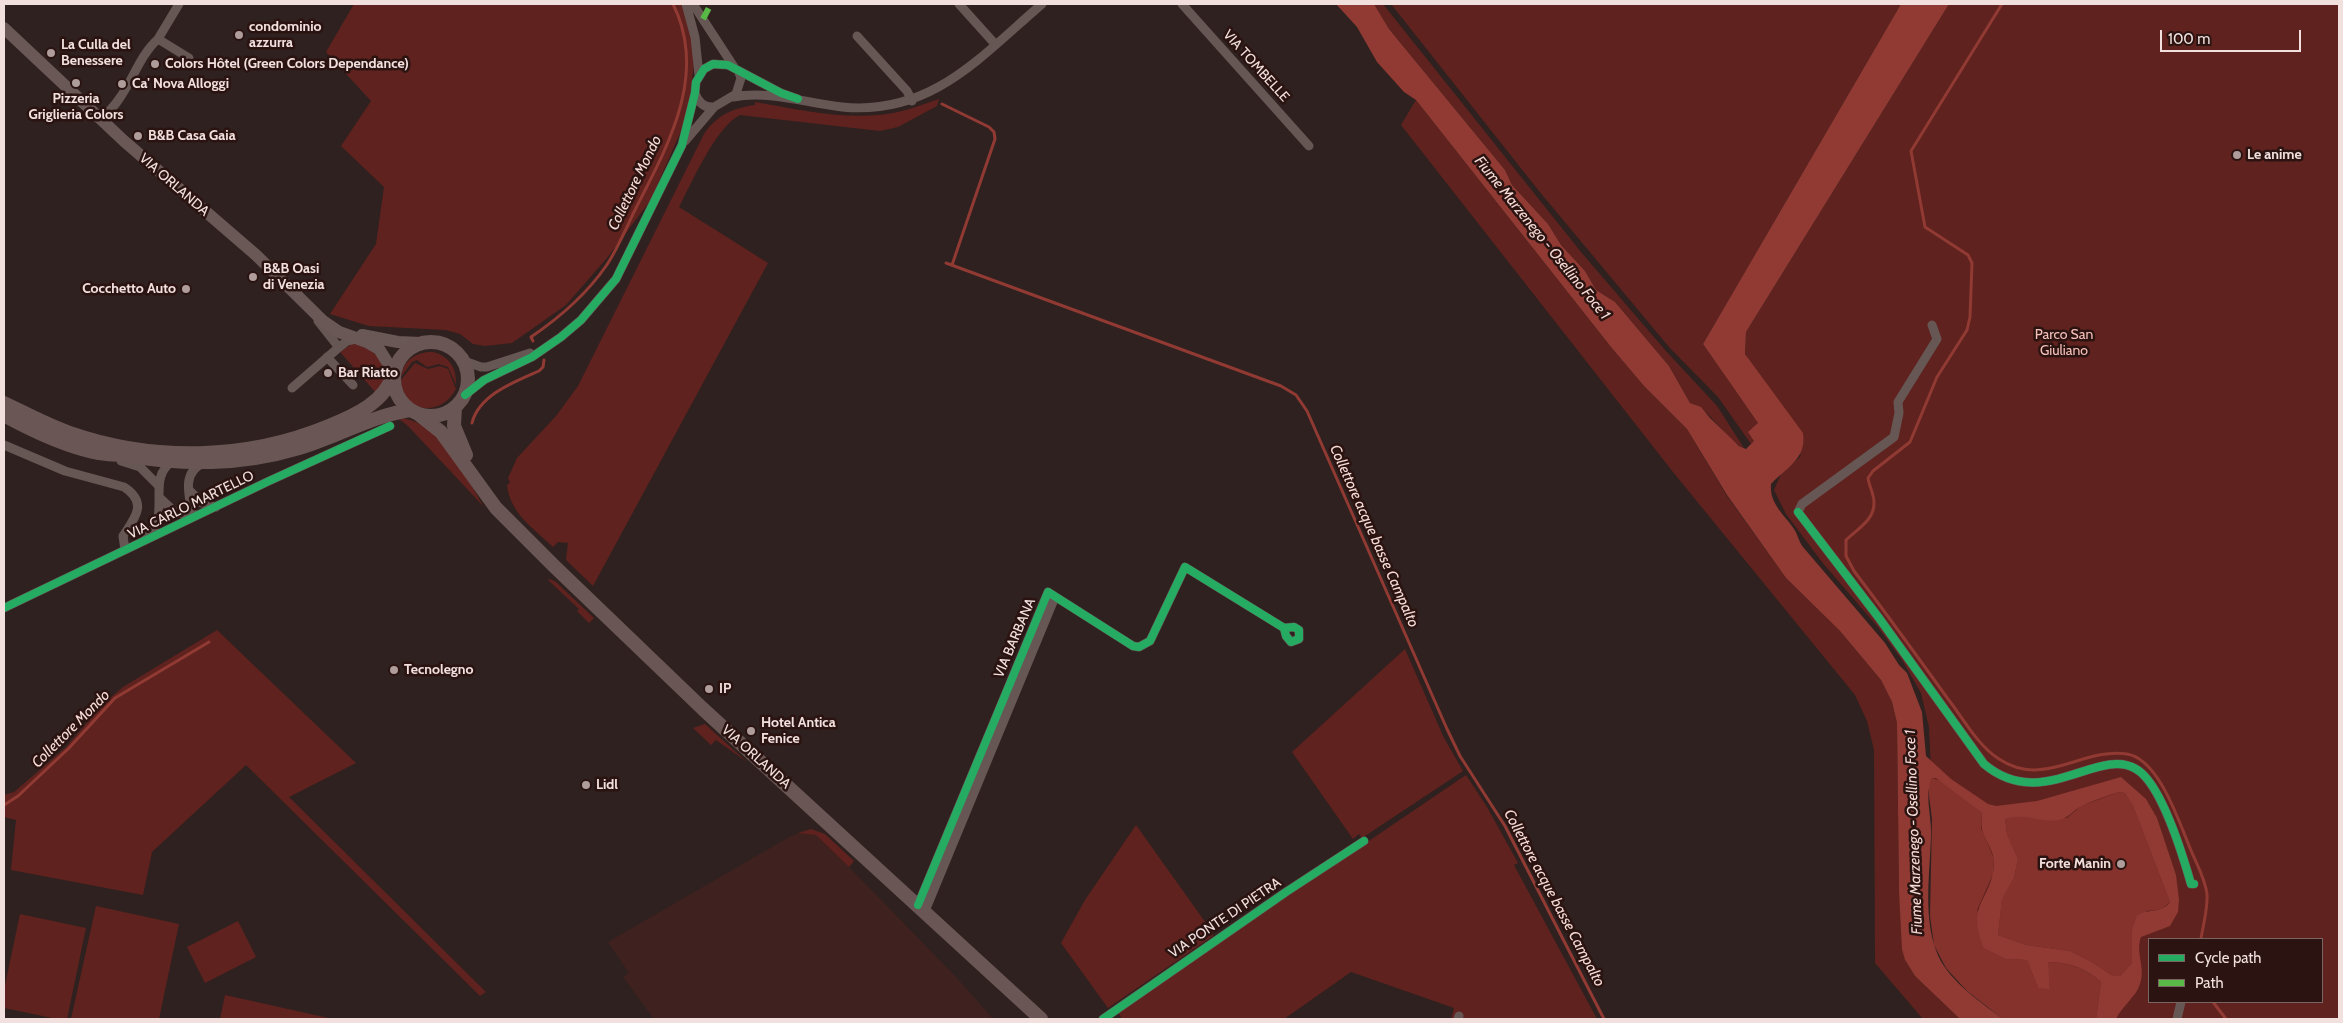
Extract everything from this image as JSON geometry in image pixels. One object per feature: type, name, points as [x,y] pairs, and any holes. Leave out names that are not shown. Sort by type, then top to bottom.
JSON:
[{"type":"main road","name":"VIA ORLANDA","points":[[4,28],[101,120],[256,255],[331,328],[379,349],[394,373]]},
{"type":"main road","name":"VIA ORLANDA","points":[[318,316],[361,334],[398,342],[421,343]]},
{"type":"main road","points":[[421,343],[442,343],[454,350],[464,361],[468,381],[465,395],[455,407],[438,416],[414,412],[397,394],[394,373],[403,354],[421,343]]},
{"type":"main road","name":"VIA CARLO MARTELLO","points":[[4,403],[69,432],[124,446],[174,453],[226,452],[293,440],[337,423],[379,399],[390,384],[394,373]]},
{"type":"main road","name":"VIA ORLANDA","points":[[455,407],[456,434],[480,486]]},
{"type":"main road","name":"VIA ORLANDA","points":[[414,412],[441,432],[496,508],[527,540],[703,710],[922,908],[1041,1019]]},
{"type":"main road","name":"VIA CARLO MARTELLO","points":[[4,415],[43,434],[100,454],[171,463],[204,463],[273,455],[301,448],[370,421],[414,412]]},
{"type":"street","points":[[101,120],[119,99],[141,61],[158,39],[179,4]]},
{"type":"street","points":[[465,395],[484,380],[525,360],[581,320],[616,279],[682,145],[696,93],[699,75],[695,38],[686,4]]},
{"type":"street","points":[[693,4],[736,69],[741,81],[733,97]]},
{"type":"street","points":[[959,4],[995,44]]},
{"type":"street","points":[[696,93],[701,104],[708,108],[714,107],[733,97],[767,95],[840,107],[894,106],[912,101],[946,83],[1042,4]]},
{"type":"street","name":"VIA TOMBELLE","points":[[1182,4],[1309,146]]},
{"type":"street","points":[[857,36],[907,91],[912,101]]},
{"type":"street","points":[[158,39],[189,58]]},
{"type":"street","points":[[699,75],[714,64],[722,63],[781,93],[798,99]]},
{"type":"street","points":[[682,145],[714,107]]},
{"type":"street","points":[[318,316],[337,345],[336,349]]},
{"type":"street","points":[[1932,325],[1938,339],[1898,402],[1899,412],[1894,437],[1802,504],[1798,512],[1879,618],[1984,764],[2005,779],[2024,783],[2064,778],[2116,764],[2135,768],[2150,783],[2158,795],[2186,864],[2191,884],[2194,884]]},
{"type":"street","points":[[292,388],[336,349],[347,341],[356,338]]},
{"type":"street","points":[[464,361],[487,367],[542,349]]},
{"type":"street","points":[[327,357],[353,385]]},
{"type":"street","name":"VIA CARLO MARTELLO","points":[[4,608],[216,506],[390,426]]},
{"type":"street","name":"VIA CARLO MARTELLO","points":[[171,463],[182,458],[226,457],[249,453],[293,440]]},
{"type":"street","points":[[4,445],[48,465],[124,487],[131,492],[138,510],[136,518],[123,538],[125,550]]},
{"type":"street","name":"VIA CARLO MARTELLO","points":[[100,454],[140,467],[159,486],[160,502],[156,523],[143,542]]},
{"type":"street","points":[[159,486],[162,474],[171,463]]},
{"type":"street","name":"VIA CARLO MARTELLO","points":[[160,502],[175,512],[193,517],[188,489],[190,476],[197,467],[204,463]]},
{"type":"street","name":"VIA CARLO MARTELLO","points":[[188,489],[202,503],[216,506]]},
{"type":"street","points":[[160,502],[167,530]]},
{"type":"street","name":"VIA BARBANA","points":[[922,908],[1055,596],[1133,646],[1139,647],[1150,641],[1185,567],[1284,628]]},
{"type":"street","name":"VIA PONTE DI PIETRA","points":[[1103,1019],[1286,892],[1364,841]]},
{"type":"street","points":[[2177,1019],[2181,1003]]},
{"type":"shaded area","points":[[1932,778],[1942,781],[1982,813],[1981,828],[1994,859],[1993,874],[1977,910],[2006,959],[2027,960],[2038,988],[2050,988],[2047,962],[2062,963],[2088,973],[2101,982],[2096,1019],[2003,1019],[1967,991],[1946,968],[1934,945],[1930,916],[1932,819],[1929,784]]},
{"type":"shaded area","points":[[2119,792],[2125,793],[2133,806],[2170,902],[2162,909],[2147,911],[2132,930],[2132,963],[2120,976],[2113,976],[2092,962],[2070,951],[2026,945],[1998,935],[2002,898],[2014,878],[2018,859],[2007,834],[2005,819],[2015,815],[2067,818],[2081,806]]},
{"type":"shaded area","points":[[803,832],[816,835],[849,867],[957,978],[993,1019],[654,1019],[623,977],[629,973],[608,942],[791,836]]},
{"type":"green space","points":[[354,4],[682,4],[691,32],[694,65],[688,112],[650,201],[607,258],[566,305],[512,343],[485,346],[473,344],[460,334],[446,330],[369,326],[330,314],[376,244],[384,187],[341,146],[371,101],[326,52]]},
{"type":"green space","points":[[1374,4],[1383,4],[1581,252],[1665,350],[1717,406],[1744,448],[1730,438],[1705,412],[1690,403],[1669,366],[1615,302],[1596,290],[1585,271],[1561,245],[1548,224],[1512,185],[1505,170],[1389,29]]},
{"type":"green space","points":[[1391,4],[1901,4],[1703,344],[1758,423],[1754,441],[1751,444],[1718,397],[1669,347],[1539,191]]},
{"type":"green space","name":"Parco San Giuliano","points":[[1949,4],[2339,4],[2339,1019],[2010,1019],[1935,861],[1929,727],[1921,693],[1902,660],[1877,626],[1822,562],[1786,514],[1774,490],[1781,474],[1801,456],[1745,353],[1746,332]]},
{"type":"green space","points":[[939,99],[937,106],[898,127],[880,131],[740,115],[722,131],[705,156],[679,207],[768,263],[593,586],[566,560],[568,543],[558,542],[553,547],[518,512],[509,495],[507,485],[510,483],[508,478],[517,458],[556,416],[578,386],[704,134],[720,117],[733,110],[755,105],[755,102],[810,112],[866,116],[902,111]]},
{"type":"green space","points":[[1416,100],[1611,347],[1644,386],[1687,429],[1727,496],[1786,578],[1840,631],[1881,680],[1892,702],[1897,723],[1899,892],[1905,960],[1915,976],[1960,1019],[1923,1019],[1875,963],[1874,750],[1867,721],[1855,695],[1673,472],[1401,125]]},
{"type":"green space","points":[[352,344],[364,347],[376,355],[383,366],[385,372],[384,379],[377,394],[340,352]]},
{"type":"green space","points":[[433,352],[443,356],[451,364],[455,373],[456,385],[448,367],[439,364],[427,367],[417,360],[412,362],[401,377],[408,361],[416,355]]},
{"type":"green space","points":[[415,363],[428,369],[440,366],[448,369],[456,389],[442,404],[424,408],[409,400],[403,392],[400,381]]},
{"type":"green space","points":[[398,418],[413,421],[426,428],[438,438],[460,465],[484,507],[408,426]]},
{"type":"green space","points":[[548,580],[556,582],[594,618],[589,623],[577,611],[579,609]]},
{"type":"green space","points":[[217,630],[356,763],[289,797],[486,992],[480,996],[246,765],[152,852],[143,895],[11,870],[16,820],[4,817],[4,795],[14,792],[65,748],[104,703],[123,687]]},
{"type":"green space","points":[[1405,649],[1444,738],[1463,771],[1362,838],[1359,834],[1353,839],[1292,752]]},
{"type":"green space","points":[[705,724],[747,762],[716,740],[711,745],[693,728]]},
{"type":"green space","points":[[1466,775],[1487,807],[1518,863],[1514,865],[1597,1019],[1451,1019],[1454,1008],[1351,972],[1284,1019],[1118,1019],[1121,1017],[1118,1013],[1158,984]]},
{"type":"green space","points":[[1136,825],[1213,933],[1213,936],[1108,1008],[1061,943],[1085,900]]},
{"type":"green space","points":[[811,829],[825,834],[854,861],[849,867],[816,835],[798,833]]},
{"type":"green space","points":[[96,906],[179,924],[159,1019],[71,1019]]},
{"type":"green space","points":[[20,914],[86,928],[67,1019],[57,1019],[4,1008],[4,990]]},
{"type":"green space","points":[[238,921],[256,957],[205,983],[187,947]]},
{"type":"green space","points":[[225,995],[333,1019],[220,1019]]},
{"type":"water","name":"Fiume Marzenego - Osellino Foce 1","points":[[1336,4],[1374,4],[1389,29],[1505,170],[1512,185],[1548,224],[1561,245],[1585,271],[1596,290],[1615,302],[1669,366],[1690,403],[1701,407],[1739,446],[1746,449],[1754,441],[1748,432],[1758,423],[1703,344],[1901,4],[1949,4],[1746,332],[1745,354],[1803,433],[1802,450],[1799,456],[1771,484],[1772,498],[1794,529],[1803,547],[1885,643],[1899,665],[1907,673],[1922,712],[1926,756],[1951,779],[1988,804],[1996,806],[2037,801],[2121,777],[2146,799],[2157,818],[2176,875],[2179,899],[2178,912],[2170,926],[2141,937],[2139,948],[2142,978],[2138,989],[2116,1019],[2096,1019],[2101,982],[2089,973],[2063,963],[2048,962],[2050,989],[2038,988],[2027,960],[2006,959],[1984,948],[1977,920],[1993,875],[1994,862],[1982,829],[1982,813],[1936,778],[1932,778],[1928,799],[1931,835],[1928,904],[1933,939],[1938,955],[1946,969],[1958,983],[2003,1019],[1960,1019],[1915,976],[1905,960],[1902,949],[1899,892],[1897,723],[1892,702],[1881,680],[1840,631],[1786,578],[1727,495],[1687,429],[1644,386],[1611,347],[1416,100],[1404,92],[1377,62],[1357,27]],"holes":[[[2119,792],[2125,793],[2133,806],[2170,902],[2159,910],[2145,912],[2137,916],[2132,930],[2132,963],[2120,976],[2113,976],[2092,962],[2070,951],[2026,945],[1998,935],[2002,899],[2014,878],[2018,859],[2007,834],[2005,819],[2025,817],[2052,821],[2059,820],[2066,818],[2091,802]]]},
{"type":"waterway","name":"Collettore Mondo","points":[[533,341],[531,337],[572,305],[590,287],[611,259],[673,130],[686,80],[687,55],[683,29],[673,4]]},
{"type":"waterway","points":[[2002,4],[1911,151],[1925,227],[1968,255],[1972,263],[1970,317],[1967,330],[1937,377],[1910,442],[1873,471],[1868,478],[1874,499],[1874,508],[1864,524],[1846,540],[1846,556],[1854,571],[1971,731],[1984,747],[1999,759],[2016,767],[2032,770],[2047,769],[2110,753],[2127,754],[2138,758],[2149,767],[2174,808],[2204,882],[2207,900],[2201,938]]},
{"type":"waterway","points":[[942,104],[989,127],[994,132],[995,139],[952,265]]},
{"type":"waterway","name":"Collettore acque basse Campalto","points":[[946,263],[1281,386],[1296,395],[1307,411],[1460,756],[1505,826],[1604,1019]]},
{"type":"waterway","name":"Collettore Mondo","points":[[472,423],[476,413],[490,397],[509,385],[539,371],[543,367],[544,360]]},
{"type":"waterway","name":"Collettore Mondo","points":[[4,805],[18,796],[69,748],[115,698],[209,642]]},
{"type":"waterway","points":[[2214,1003],[2226,1019]]},
{"type":"marked path","points":[[703,19],[711,4]]},
{"type":"cycle path","points":[[465,395],[484,380],[532,357],[561,337],[581,320],[616,279],[682,145],[696,82],[704,69],[713,64],[728,65],[781,93],[798,99]]},
{"type":"cycle path","points":[[4,608],[269,481],[390,426]]},
{"type":"cycle path","points":[[1798,512],[1879,618],[1984,764],[2006,777],[2027,782],[2048,781],[2104,765],[2121,764],[2136,769],[2154,789],[2162,804],[2177,839],[2191,884],[2194,884]]},
{"type":"cycle path","points":[[918,905],[1048,592],[1133,646],[1139,647],[1150,641],[1185,567],[1284,628],[1286,636],[1291,642],[1299,639],[1299,630],[1294,627],[1284,628]]},
{"type":"cycle path","points":[[1103,1019],[1286,892],[1364,841]]},
{"type":"place","name":"condominio azzurra","points":[[239,35]]},
{"type":"place","name":"La Culla del Benessere","points":[[51,53]]},
{"type":"place","name":"Colors Hôtel (Green Colors Dependance)","points":[[155,64]]},
{"type":"place","name":"Pizzeria Griglieria Colors","points":[[76,83]]},
{"type":"place","name":"Ca' Nova Alloggi","points":[[122,84]]},
{"type":"place","name":"B&B Casa Gaia","points":[[138,136]]},
{"type":"place","name":"Le anime","points":[[2237,155]]},
{"type":"place","name":"B&B Oasi di Venezia","points":[[253,277]]},
{"type":"place","name":"Cocchetto Auto","points":[[186,289]]},
{"type":"place","name":"Bar Riatto","points":[[328,373]]},
{"type":"place","name":"Tecnolegno","points":[[394,670]]},
{"type":"place","name":"IP","points":[[709,689]]},
{"type":"place","name":"Hotel Antica Fenice","points":[[751,731]]},
{"type":"place","name":"Lidl","points":[[586,785]]},
{"type":"place","name":"Forte Manin","points":[[2121,864]]}]
